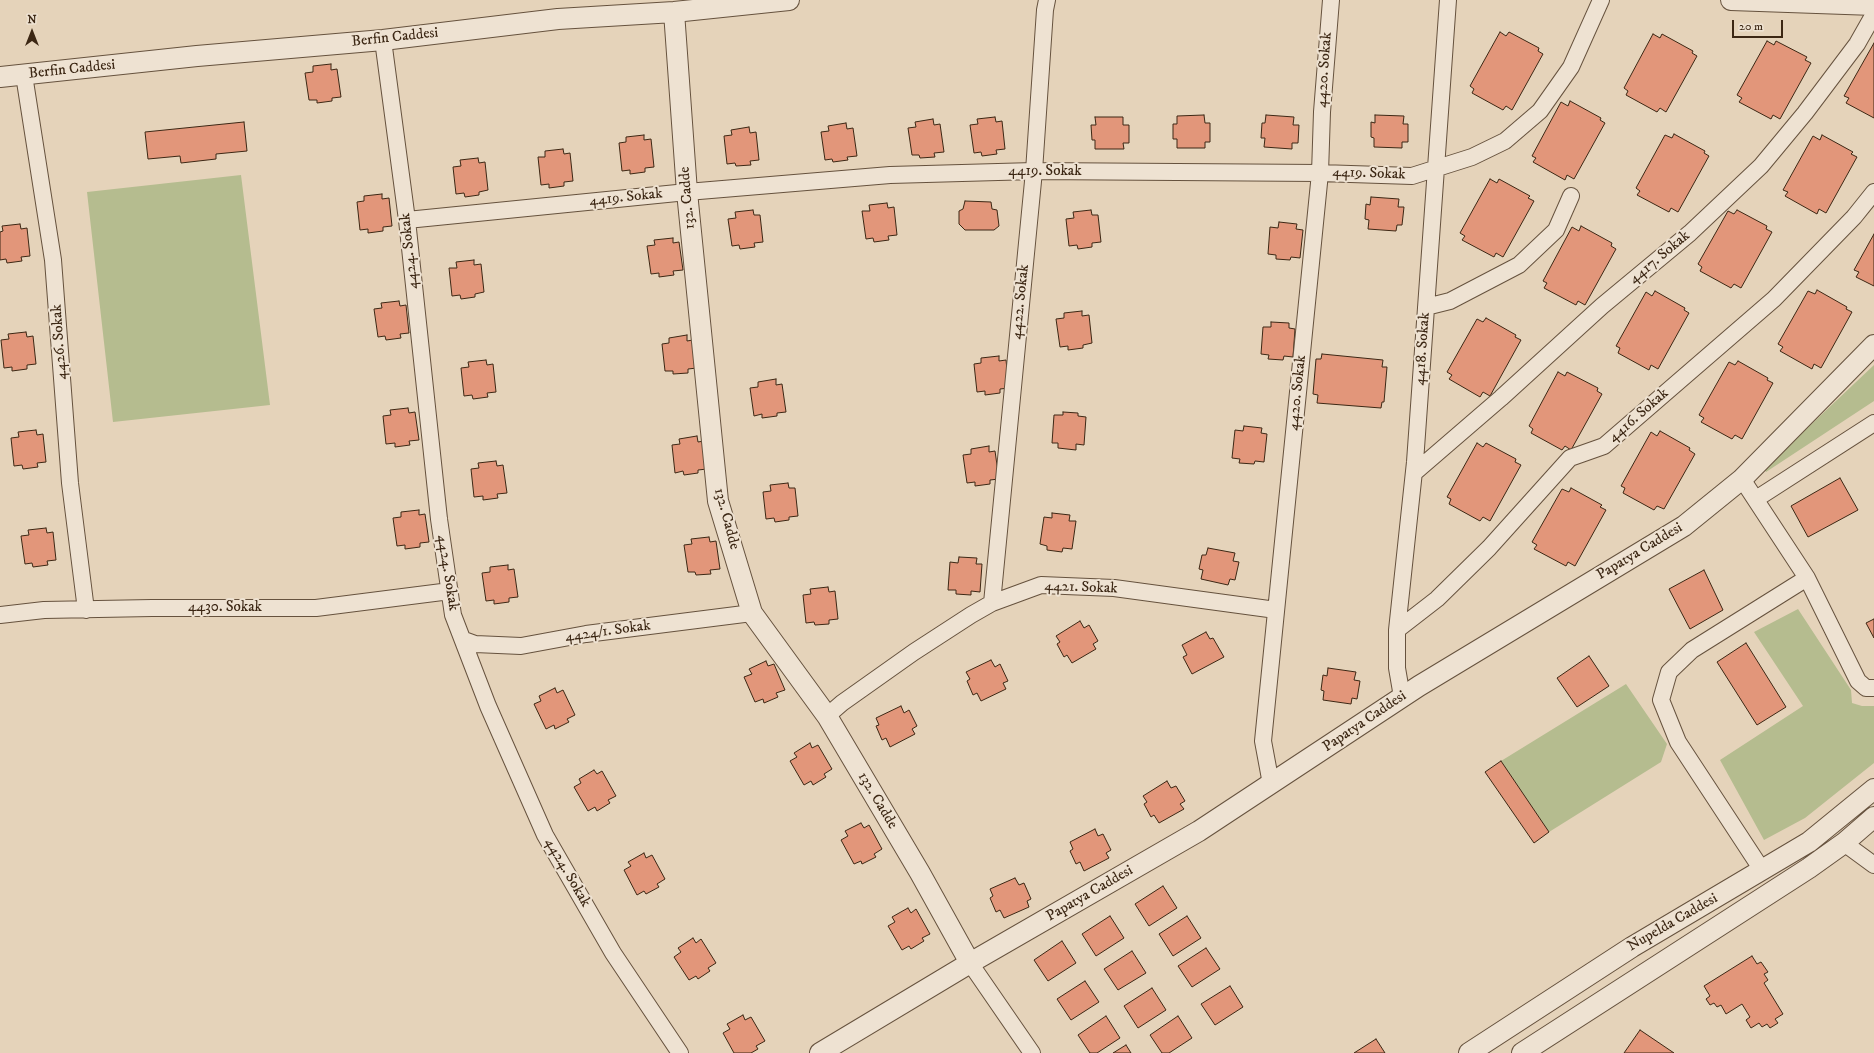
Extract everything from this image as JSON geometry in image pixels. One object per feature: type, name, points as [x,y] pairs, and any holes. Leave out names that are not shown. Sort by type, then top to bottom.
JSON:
[{"type":"street","name":"Berfin Caddesi","points":[[0,77],[197,56],[383,40],[558,19],[674,12],[790,0]]},
{"type":"street","name":"4422. Sokak","points":[[992,603],[1034,171],[1045,10],[1048,0]]},
{"type":"street","name":"4420. Sokak","points":[[1271,784],[1264,741],[1320,173],[1322,112],[1330,0]]},
{"type":"street","name":"4418. Sokak","points":[[1402,697],[1398,668],[1398,630],[1414,473],[1448,0]]},
{"type":"street","name":"4419. Sokak","points":[[407,220],[687,192],[890,175],[1034,171],[1320,173],[1412,176],[1472,157],[1505,141],[1540,111],[1571,67],[1601,0]]},
{"type":"street","points":[[1731,0],[1874,5]]},
{"type":"street","name":"132. Cadde","points":[[674,12],[687,192],[718,501],[752,613],[826,716],[920,874],[970,963]]},
{"type":"street","name":"4417. Sokak","points":[[1414,473],[1602,306],[1690,233],[1761,166],[1810,107],[1857,44],[1874,14]]},
{"type":"street","name":"4424. Sokak","points":[[383,40],[407,220],[439,519],[453,615],[464,640],[488,706],[544,835],[613,953],[680,1053]]},
{"type":"street","name":"4426. Sokak","points":[[24,75],[53,260],[70,483],[86,610]]},
{"type":"street","name":"4416. Sokak","points":[[1398,630],[1437,598],[1489,548],[1570,458],[1604,446],[1774,299],[1854,216],[1874,192]]},
{"type":"street","points":[[1426,307],[1450,301],[1519,265],[1556,230],[1571,196]]},
{"type":"street","name":"Papatya Caddesi","points":[[820,1053],[970,963],[1200,831],[1402,697],[1684,526],[1742,479],[1874,346]]},
{"type":"street","points":[[1756,499],[1874,423]]},
{"type":"street","points":[[1742,479],[1807,578],[1858,681],[1866,688],[1874,688]]},
{"type":"street","points":[[1762,870],[1678,742],[1661,700],[1669,672],[1692,650],[1807,578]]},
{"type":"street","name":"4421. Sokak","points":[[826,716],[914,652],[992,603],[1040,585],[1114,588],[1276,610]]},
{"type":"street","name":"4430. Sokak","points":[[0,615],[44,610],[316,608],[450,591]]},
{"type":"street","name":"4424/1. Sokak","points":[[464,640],[475,644],[521,646],[586,634],[752,613]]},
{"type":"street","name":"Nupelda Caddesi","points":[[1469,1053],[1632,947],[1809,842],[1874,789]]},
{"type":"street","name":"Nupelda Caddesi","points":[[1523,1053],[1809,868],[1844,843],[1874,817]]},
{"type":"street","points":[[1844,843],[1874,865]]},
{"type":"street","points":[[970,963],[1032,1053]]},
{"type":"green space","points":[[241,175],[270,405],[113,422],[87,192]]},
{"type":"green space","points":[[1874,365],[1874,401],[1766,472],[1764,469]]},
{"type":"green space","points":[[1798,609],[1851,690],[1852,703],[1862,706],[1874,706],[1874,763],[1805,818],[1764,840],[1720,760],[1803,706],[1754,632]]},
{"type":"green space","points":[[1626,684],[1667,744],[1661,762],[1549,832],[1501,761]]},
{"type":"building","points":[[1500,32],[1506,36],[1509,32],[1539,48],[1538,51],[1543,54],[1512,110],[1506,106],[1503,110],[1472,93],[1474,89],[1470,86]]},
{"type":"building","points":[[1653,34],[1660,38],[1662,34],[1693,51],[1692,53],[1697,56],[1666,112],[1660,108],[1657,112],[1626,95],[1628,91],[1624,88]]},
{"type":"building","points":[[1767,41],[1774,45],[1776,41],[1807,57],[1805,60],[1811,63],[1780,119],[1773,115],[1771,119],[1739,102],[1742,98],[1737,95]]},
{"type":"building","points":[[1874,43],[1874,118],[1846,103],[1849,98],[1844,96]]},
{"type":"building","points":[[331,64],[331,70],[337,69],[341,97],[332,98],[332,101],[317,103],[317,100],[309,100],[305,73],[313,72],[313,66]]},
{"type":"building","points":[[1570,101],[1601,118],[1600,120],[1605,123],[1574,179],[1567,175],[1565,180],[1533,162],[1536,158],[1532,156],[1561,102],[1568,106]]},
{"type":"building","points":[[1204,115],[1205,123],[1210,123],[1210,142],[1205,142],[1205,148],[1177,148],[1177,139],[1173,139],[1173,124],[1177,124],[1177,116]]},
{"type":"building","points":[[1266,115],[1294,117],[1293,125],[1299,125],[1298,143],[1292,143],[1292,149],[1264,147],[1265,138],[1261,138],[1262,123],[1265,123]]},
{"type":"building","points":[[1375,115],[1404,116],[1403,124],[1408,124],[1408,142],[1402,142],[1402,148],[1374,147],[1374,138],[1371,137],[1371,122],[1375,123]]},
{"type":"building","points":[[995,117],[996,122],[1002,121],[1005,149],[996,150],[997,154],[982,156],[981,152],[974,153],[970,125],[978,124],[977,119]]},
{"type":"building","points":[[1095,117],[1123,117],[1123,125],[1129,125],[1129,143],[1123,143],[1124,149],[1095,149],[1095,140],[1092,140],[1091,125],[1096,125]]},
{"type":"building","points":[[933,119],[934,125],[940,124],[944,152],[934,153],[935,157],[920,158],[919,155],[912,155],[908,128],[916,127],[915,122]]},
{"type":"building","points":[[244,122],[247,151],[216,154],[216,159],[181,163],[180,156],[148,159],[145,132]]},
{"type":"building","points":[[846,123],[847,129],[853,128],[857,156],[847,157],[848,160],[833,162],[832,159],[825,160],[821,132],[829,131],[828,126]]},
{"type":"building","points":[[749,127],[750,133],[756,132],[759,160],[750,161],[751,165],[736,166],[735,163],[727,164],[724,136],[732,135],[731,130]]},
{"type":"building","points":[[1674,134],[1705,151],[1704,153],[1709,156],[1678,212],[1671,208],[1669,212],[1637,195],[1640,191],[1636,188],[1665,135],[1672,138]]},
{"type":"building","points":[[644,135],[644,140],[651,139],[654,167],[645,168],[645,172],[630,174],[630,170],[622,171],[619,143],[626,142],[626,137]]},
{"type":"building","points":[[1822,135],[1853,152],[1851,154],[1857,157],[1826,213],[1819,209],[1817,214],[1785,196],[1788,192],[1783,190],[1813,136],[1820,140]]},
{"type":"building","points":[[563,149],[564,154],[570,153],[573,181],[564,182],[564,186],[549,188],[549,184],[541,185],[538,157],[545,157],[545,151]]},
{"type":"building","points":[[478,158],[479,163],[485,162],[488,190],[479,192],[479,195],[465,197],[464,193],[456,194],[453,167],[461,166],[460,160]]},
{"type":"building","points":[[1490,179],[1497,183],[1499,179],[1530,196],[1528,198],[1534,201],[1503,257],[1496,253],[1494,257],[1462,240],[1465,236],[1460,233]]},
{"type":"building","points":[[382,194],[382,199],[389,198],[392,226],[383,227],[383,231],[368,233],[368,229],[360,230],[357,202],[364,201],[364,196]]},
{"type":"building","points":[[1371,197],[1399,199],[1398,207],[1404,207],[1402,225],[1397,225],[1396,231],[1368,229],[1369,220],[1365,219],[1366,204],[1370,205]]},
{"type":"building","points":[[965,201],[991,202],[992,209],[997,210],[999,226],[994,230],[965,230],[959,224],[959,211],[963,209]]},
{"type":"building","points":[[887,203],[888,208],[894,207],[897,235],[888,236],[889,240],[874,242],[873,238],[866,239],[862,211],[870,211],[869,205]]},
{"type":"building","points":[[753,210],[754,215],[760,215],[763,242],[754,243],[755,247],[740,249],[739,245],[732,246],[728,219],[736,218],[735,212]]},
{"type":"building","points":[[1091,210],[1092,215],[1098,215],[1101,242],[1092,243],[1092,247],[1078,249],[1077,245],[1069,246],[1066,219],[1074,218],[1073,212]]},
{"type":"building","points":[[1737,210],[1767,226],[1766,229],[1772,232],[1741,288],[1734,284],[1731,288],[1700,271],[1702,267],[1698,264],[1728,211],[1734,214]]},
{"type":"building","points":[[1279,222],[1297,224],[1296,229],[1303,230],[1300,258],[1291,257],[1290,260],[1276,259],[1276,255],[1268,254],[1270,227],[1278,228]]},
{"type":"building","points":[[20,224],[21,229],[27,228],[30,256],[21,257],[22,261],[7,263],[6,259],[0,260],[0,232],[3,231],[2,226]]},
{"type":"building","points":[[1581,226],[1612,243],[1611,246],[1616,249],[1585,305],[1578,301],[1576,305],[1544,288],[1547,283],[1543,281],[1572,227],[1579,231]]},
{"type":"building","points":[[1874,234],[1874,286],[1856,277],[1859,272],[1854,270]]},
{"type":"building","points":[[673,238],[673,243],[679,242],[683,270],[673,271],[674,275],[659,277],[659,273],[651,274],[647,246],[655,245],[654,240]]},
{"type":"building","points":[[474,260],[474,265],[481,264],[484,292],[475,294],[475,297],[461,299],[460,295],[452,296],[449,268],[457,268],[456,262]]},
{"type":"building","points":[[1817,290],[1847,307],[1846,309],[1852,312],[1821,368],[1814,364],[1812,369],[1780,351],[1783,347],[1778,344],[1808,291],[1815,294]]},
{"type":"building","points":[[1655,291],[1685,308],[1684,310],[1689,313],[1658,369],[1651,365],[1649,370],[1618,353],[1620,348],[1616,346],[1646,292],[1652,296]]},
{"type":"building","points":[[399,301],[400,306],[406,305],[409,333],[400,334],[401,338],[386,340],[385,336],[378,337],[374,309],[382,308],[381,303]]},
{"type":"building","points":[[1082,311],[1082,316],[1089,315],[1092,343],[1083,345],[1083,348],[1068,350],[1068,346],[1060,347],[1056,319],[1064,318],[1064,313]]},
{"type":"building","points":[[1486,318],[1516,335],[1515,337],[1521,340],[1490,396],[1483,392],[1480,397],[1449,379],[1452,375],[1447,372],[1477,319],[1483,322]]},
{"type":"building","points":[[1271,322],[1289,323],[1289,328],[1295,329],[1293,357],[1284,356],[1283,360],[1268,359],[1269,355],[1261,354],[1263,327],[1271,327]]},
{"type":"building","points":[[26,332],[27,337],[33,336],[36,364],[27,365],[27,369],[12,371],[12,367],[4,368],[1,340],[9,339],[8,334]]},
{"type":"building","points":[[687,335],[687,341],[693,340],[697,368],[688,369],[688,373],[673,374],[673,371],[665,371],[662,344],[669,343],[669,338]]},
{"type":"building","points":[[1322,354],[1383,360],[1382,367],[1387,367],[1384,402],[1382,402],[1381,408],[1317,403],[1318,395],[1313,394],[1316,359],[1321,359]]},
{"type":"building","points":[[999,356],[999,361],[1006,360],[1009,388],[1000,389],[1000,393],[985,395],[985,391],[977,392],[974,364],[981,363],[981,358]]},
{"type":"building","points":[[486,360],[487,365],[493,364],[496,392],[487,393],[488,397],[473,399],[472,395],[464,396],[461,368],[469,367],[468,362]]},
{"type":"building","points":[[1738,361],[1768,378],[1767,380],[1773,383],[1742,439],[1735,435],[1732,439],[1701,422],[1704,418],[1699,415],[1729,362],[1735,365]]},
{"type":"building","points":[[1558,372],[1565,376],[1567,372],[1598,388],[1597,391],[1602,394],[1571,450],[1565,446],[1562,450],[1531,433],[1533,429],[1529,426]]},
{"type":"building","points":[[776,379],[776,385],[782,384],[786,412],[777,413],[777,416],[762,418],[762,414],[754,416],[750,388],[758,387],[758,382]]},
{"type":"building","points":[[408,408],[409,413],[415,412],[419,440],[409,441],[410,445],[395,447],[395,443],[386,444],[383,416],[391,415],[390,410]]},
{"type":"building","points":[[1063,412],[1078,413],[1078,416],[1086,417],[1084,445],[1076,444],[1076,450],[1058,448],[1058,443],[1052,443],[1054,415],[1063,415]]},
{"type":"building","points":[[1244,426],[1262,428],[1261,433],[1267,434],[1264,462],[1255,461],[1254,464],[1239,463],[1240,459],[1232,458],[1235,430],[1243,431]]},
{"type":"building","points":[[36,430],[37,435],[43,434],[46,462],[37,463],[38,467],[23,469],[22,465],[14,466],[11,438],[19,437],[18,432]]},
{"type":"building","points":[[1660,431],[1690,448],[1689,450],[1695,454],[1664,509],[1657,506],[1654,510],[1623,493],[1625,488],[1621,486],[1651,432],[1657,436]]},
{"type":"building","points":[[697,436],[698,442],[704,441],[707,469],[698,470],[698,473],[684,475],[683,471],[675,473],[672,445],[680,444],[679,439]]},
{"type":"building","points":[[1477,443],[1483,447],[1486,443],[1516,459],[1515,462],[1521,465],[1490,521],[1483,517],[1480,521],[1449,504],[1451,499],[1447,497]]},
{"type":"building","points":[[989,446],[989,452],[995,451],[999,479],[990,480],[990,484],[975,486],[975,482],[967,483],[963,455],[971,454],[971,449]]},
{"type":"building","points":[[496,461],[497,466],[503,465],[507,493],[497,494],[498,498],[483,500],[483,496],[474,497],[471,469],[479,468],[478,463]]},
{"type":"building","points":[[1840,478],[1858,510],[1808,537],[1791,506]]},
{"type":"building","points":[[788,483],[789,488],[795,488],[798,516],[789,517],[789,520],[775,522],[774,518],[766,519],[763,492],[771,491],[770,485]]},
{"type":"building","points":[[1571,488],[1602,505],[1600,507],[1606,510],[1575,566],[1568,562],[1566,566],[1534,549],[1537,545],[1532,542],[1562,489],[1569,492]]},
{"type":"building","points":[[419,510],[419,515],[425,514],[429,542],[420,543],[420,547],[405,549],[405,545],[397,546],[393,518],[401,517],[401,512]]},
{"type":"building","points":[[1052,513],[1070,515],[1069,521],[1076,521],[1072,549],[1063,548],[1062,552],[1047,550],[1047,546],[1040,544],[1044,517],[1052,518]]},
{"type":"building","points":[[46,528],[47,533],[53,532],[56,560],[47,561],[48,565],[33,567],[32,563],[25,564],[21,536],[29,535],[28,530]]},
{"type":"building","points":[[709,537],[710,542],[716,541],[720,569],[710,570],[711,574],[696,575],[695,572],[688,572],[684,545],[692,544],[691,539]]},
{"type":"building","points":[[1208,548],[1235,553],[1233,561],[1239,562],[1235,580],[1230,579],[1228,585],[1201,579],[1203,570],[1199,569],[1202,555],[1206,555]]},
{"type":"building","points":[[959,557],[977,558],[976,564],[982,564],[980,592],[971,591],[971,595],[956,594],[956,590],[948,590],[950,562],[958,563]]},
{"type":"building","points":[[508,565],[508,570],[514,569],[518,597],[509,598],[509,602],[494,604],[494,600],[486,601],[482,573],[490,572],[490,567]]},
{"type":"building","points":[[1704,570],[1723,610],[1690,629],[1669,589]]},
{"type":"building","points":[[828,587],[829,592],[835,591],[838,619],[829,620],[829,624],[815,625],[814,622],[806,623],[803,595],[811,594],[810,589]]},
{"type":"building","points":[[1874,619],[1874,638],[1866,623]]},
{"type":"building","points":[[1080,621],[1084,628],[1089,625],[1098,641],[1093,644],[1096,649],[1072,663],[1067,655],[1064,657],[1057,644],[1060,642],[1056,636]]},
{"type":"building","points":[[1206,632],[1210,639],[1213,638],[1224,657],[1192,674],[1183,657],[1187,655],[1182,645]]},
{"type":"building","points":[[1746,643],[1786,707],[1757,725],[1717,662]]},
{"type":"building","points":[[1589,656],[1609,686],[1577,707],[1557,678]]},
{"type":"building","points":[[991,660],[995,667],[1000,664],[1008,681],[1003,683],[1006,689],[981,701],[977,693],[973,695],[967,681],[970,679],[966,672]]},
{"type":"building","points":[[766,661],[768,666],[774,664],[785,690],[776,693],[778,697],[764,703],[763,699],[755,702],[744,677],[752,674],[749,669]]},
{"type":"building","points":[[1328,668],[1356,672],[1354,680],[1360,681],[1357,699],[1352,698],[1351,704],[1323,700],[1324,691],[1321,690],[1323,675],[1327,676]]},
{"type":"building","points":[[555,688],[557,693],[563,690],[575,715],[567,719],[569,722],[555,729],[554,725],[546,729],[534,704],[541,701],[539,696]]},
{"type":"building","points":[[901,706],[904,713],[909,710],[917,726],[912,729],[915,734],[890,747],[886,738],[882,740],[876,726],[879,725],[876,718]]},
{"type":"building","points":[[810,743],[812,748],[818,745],[832,769],[824,774],[826,777],[813,785],[811,781],[804,785],[790,761],[797,757],[794,753]]},
{"type":"building","points":[[1501,761],[1549,832],[1534,843],[1485,772]]},
{"type":"building","points":[[594,770],[597,774],[602,771],[616,796],[608,800],[610,803],[597,811],[595,807],[588,811],[574,787],[581,783],[579,779]]},
{"type":"building","points":[[1167,781],[1171,788],[1176,786],[1185,801],[1180,804],[1184,809],[1159,823],[1154,815],[1151,817],[1144,804],[1147,802],[1143,796]]},
{"type":"building","points":[[861,823],[864,828],[869,825],[882,849],[874,854],[876,857],[862,864],[861,861],[854,864],[841,840],[848,836],[845,831]]},
{"type":"building","points":[[1095,829],[1098,836],[1103,834],[1111,850],[1106,853],[1109,858],[1084,871],[1080,862],[1076,864],[1070,851],[1073,849],[1070,842]]},
{"type":"building","points":[[644,853],[646,858],[652,855],[665,879],[657,884],[659,887],[646,894],[644,891],[637,895],[624,870],[631,866],[628,862]]},
{"type":"building","points":[[1015,878],[1019,885],[1024,883],[1031,899],[1027,901],[1029,907],[1004,918],[1000,910],[996,912],[990,898],[993,896],[990,889]]},
{"type":"building","points":[[1163,886],[1177,908],[1149,926],[1135,904]]},
{"type":"building","points":[[908,908],[911,913],[916,909],[930,934],[922,938],[924,941],[911,949],[909,946],[902,950],[888,926],[895,922],[892,917]]},
{"type":"building","points":[[1110,916],[1124,938],[1096,956],[1082,934]]},
{"type":"building","points":[[1187,916],[1201,938],[1173,956],[1159,934]]},
{"type":"building","points":[[693,938],[696,943],[701,939],[716,963],[708,968],[710,971],[698,979],[696,976],[689,980],[674,957],[681,952],[678,948]]},
{"type":"building","points":[[1062,941],[1076,963],[1048,981],[1034,960]]},
{"type":"building","points":[[1206,948],[1220,969],[1192,987],[1178,966]]},
{"type":"building","points":[[1132,951],[1146,973],[1118,990],[1104,969]]},
{"type":"building","points":[[1752,956],[1757,964],[1761,962],[1768,972],[1764,974],[1768,980],[1764,983],[1783,1014],[1775,1019],[1778,1023],[1770,1028],[1767,1024],[1762,1027],[1759,1023],[1751,1028],[1746,1020],[1750,1017],[1742,1004],[1726,1014],[1721,1005],[1717,1007],[1714,1003],[1710,1005],[1706,999],[1710,996],[1704,986]]},
{"type":"building","points":[[1085,981],[1099,1002],[1071,1020],[1057,999]]},
{"type":"building","points":[[1230,986],[1243,1007],[1215,1025],[1201,1004]]},
{"type":"building","points":[[1152,988],[1166,1010],[1138,1028],[1124,1006]]},
{"type":"building","points":[[743,1015],[745,1020],[751,1017],[765,1041],[756,1046],[758,1049],[751,1053],[734,1053],[723,1033],[730,1029],[727,1024]]},
{"type":"building","points":[[1106,1016],[1120,1038],[1097,1053],[1090,1053],[1078,1035]]},
{"type":"building","points":[[1178,1016],[1192,1038],[1169,1053],[1162,1053],[1150,1035]]},
{"type":"building","points":[[1640,1030],[1674,1053],[1624,1053]]},
{"type":"building","points":[[1376,1039],[1385,1053],[1354,1053]]},
{"type":"building","points":[[1126,1045],[1131,1053],[1113,1053]]}]
